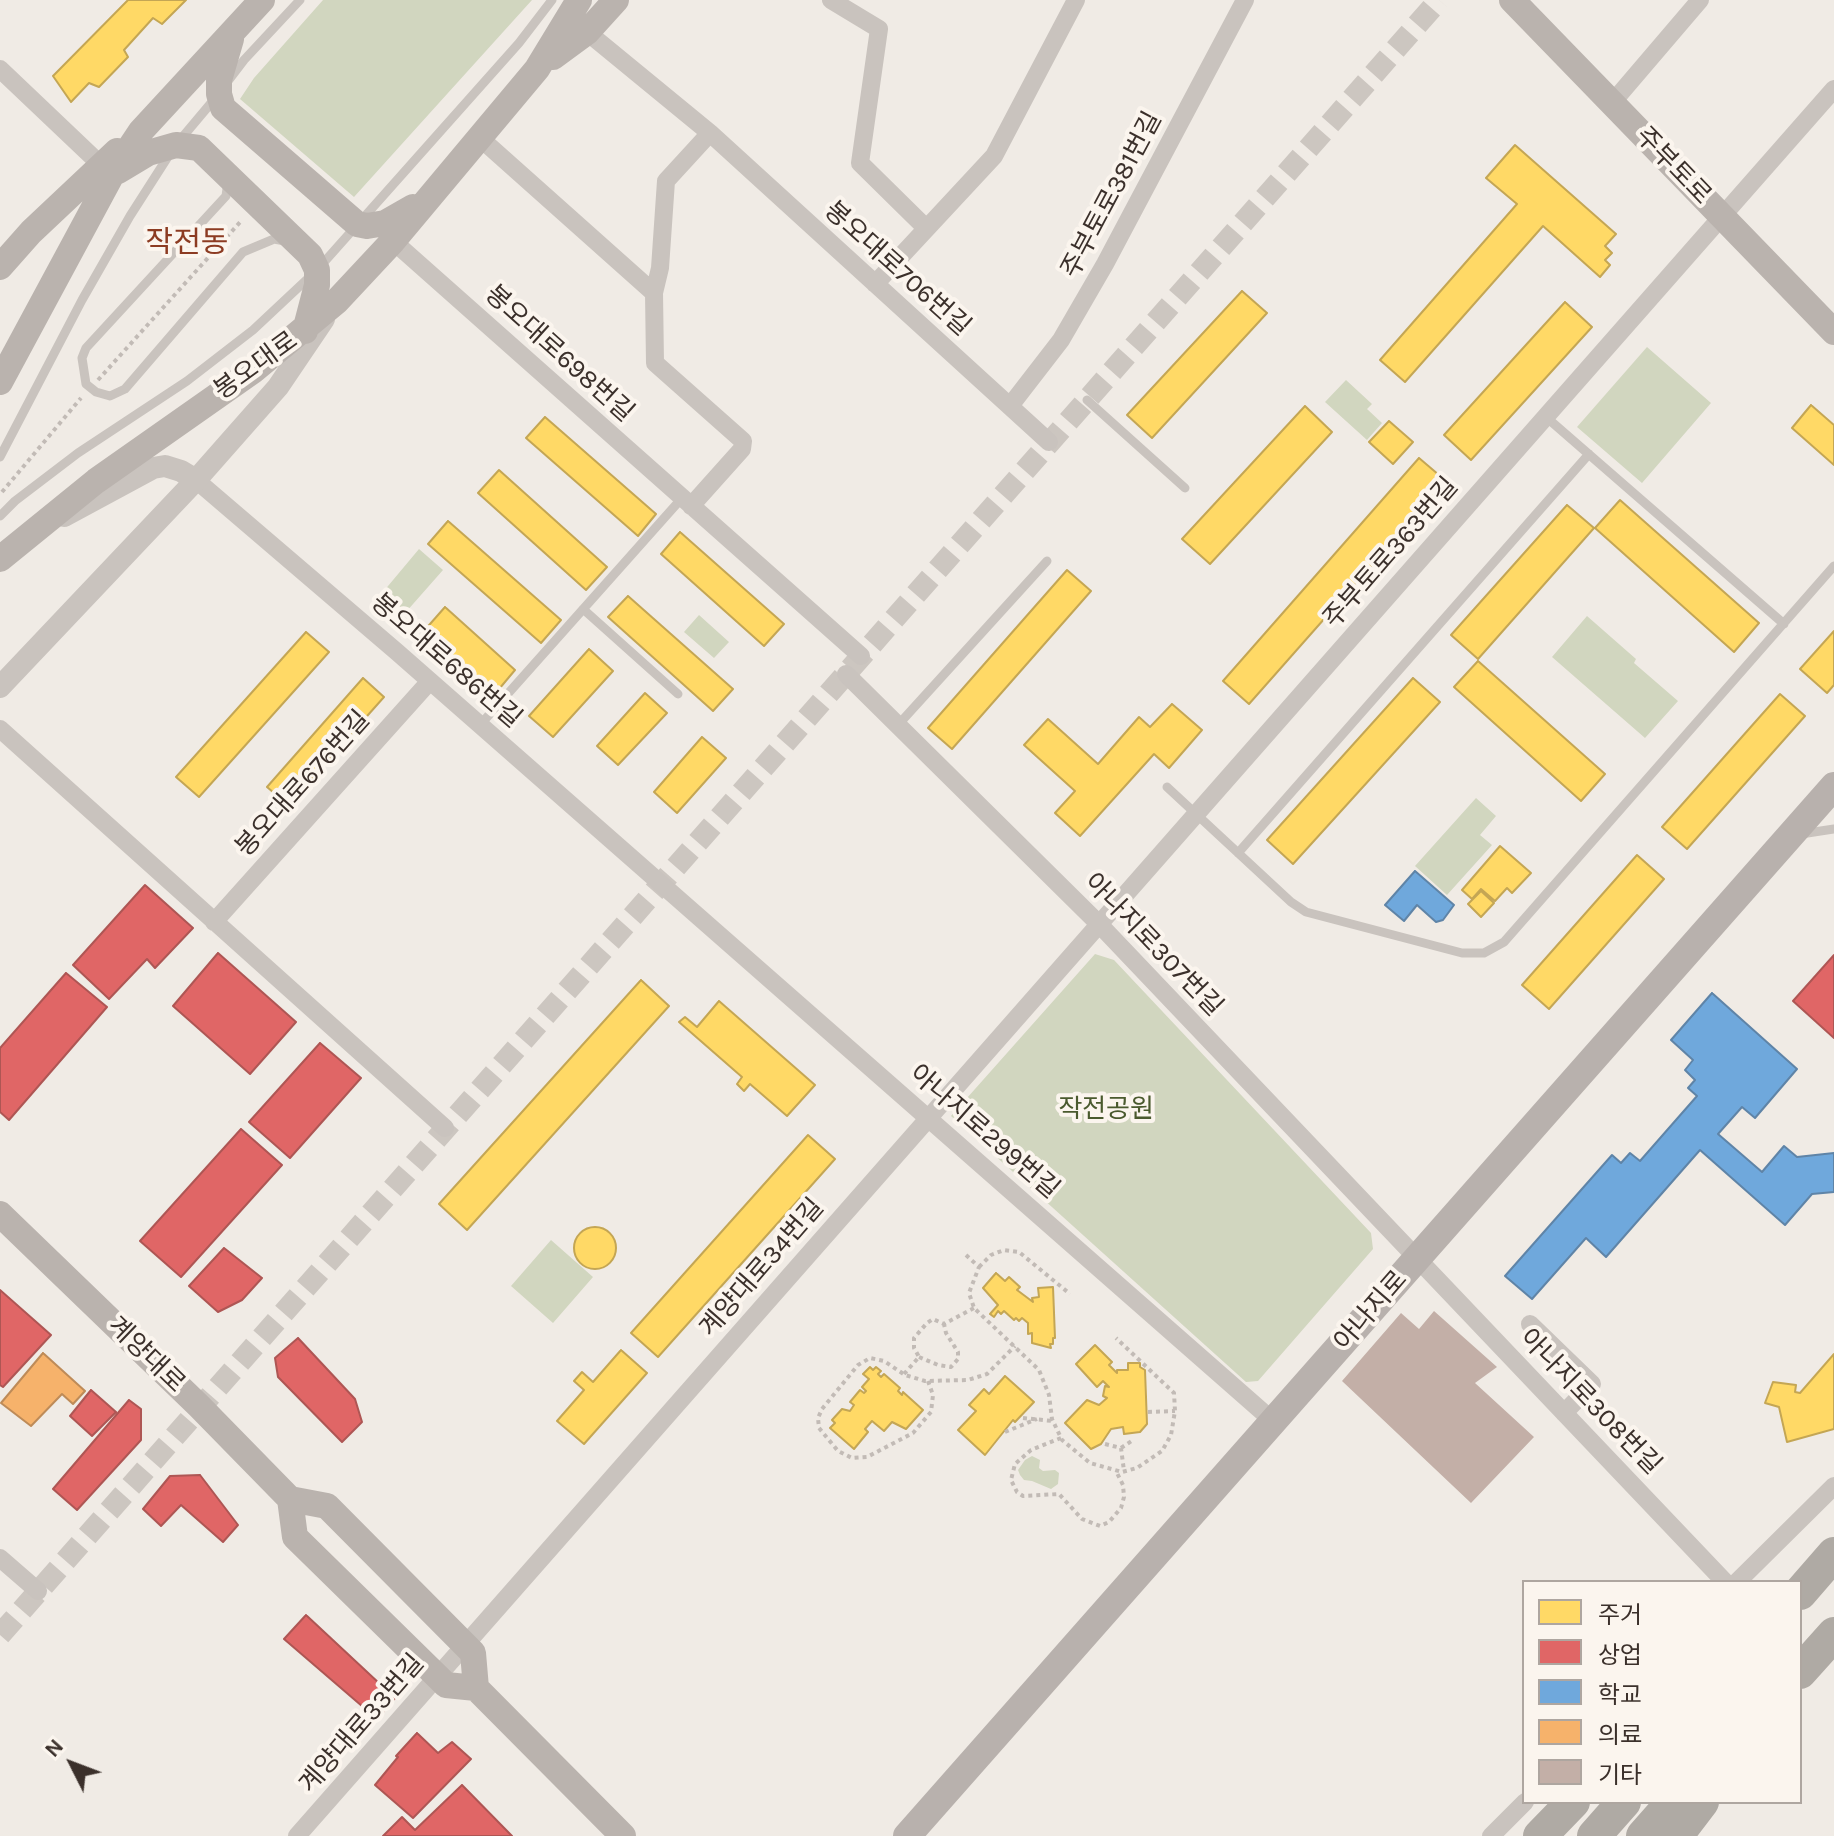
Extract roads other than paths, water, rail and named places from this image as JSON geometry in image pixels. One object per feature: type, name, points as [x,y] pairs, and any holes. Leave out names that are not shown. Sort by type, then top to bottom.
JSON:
[{"type":"highway","points":[[1802,1591],[1834,1554]]},
{"type":"highway","points":[[1802,1671],[1834,1634]]},
{"type":"highway","points":[[1540,1836],[1571,1804]]},
{"type":"highway","points":[[1594,1836],[1622,1804]]},
{"type":"highway","points":[[1643,1836],[1671,1804]]},
{"type":"highway","points":[[1676,1836],[1700,1804]]},
{"type":"main road","points":[[0,267],[31,232],[106,170],[262,0]]},
{"type":"main road","name":"봉오대로","points":[[0,559],[108,472],[305,331],[336,302],[393,241],[537,69],[579,0]]},
{"type":"main road","points":[[537,69],[587,32],[616,0]]},
{"type":"main road","name":"주부토로","points":[[1512,0],[1834,332]]},
{"type":"main road","points":[[232,34],[219,80],[223,108],[357,224],[385,223],[426,199]]},
{"type":"main road","points":[[0,382],[106,170],[176,145],[199,148],[310,255],[317,270],[317,285],[305,331]]},
{"type":"main road","name":"아나지로","points":[[907,1836],[1834,786]]},
{"type":"main road","name":"계양대로","points":[[0,1214],[199,1406],[290,1499]]},
{"type":"main road","points":[[476,1688],[473,1653],[327,1506],[290,1499],[295,1537],[446,1685],[476,1688],[623,1836]]},
{"type":"street","points":[[831,0],[879,29],[860,163],[926,228]]},
{"type":"street","points":[[875,284],[994,156],[1076,0]]},
{"type":"street","name":"주부토로381번길","points":[[1010,406],[1061,340],[1105,264],[1245,0]]},
{"type":"street","points":[[1612,103],[1700,0]]},
{"type":"street","name":"봉오대로706번길","points":[[587,32],[710,133],[1049,442]]},
{"type":"street","points":[[0,69],[106,170]]},
{"type":"street","name":"주부토로363번길","points":[[1099,924],[1834,89]]},
{"type":"street","points":[[686,502],[742,449],[743,441],[655,363],[654,293],[660,268],[666,181],[710,133]]},
{"type":"street","points":[[479,137],[654,293]]},
{"type":"street","name":"봉오대로698번길","points":[[393,241],[861,656]]},
{"type":"street","points":[[0,687],[196,480],[278,387],[336,302]]},
{"type":"street","points":[[24,537],[153,468],[165,466],[196,480]]},
{"type":"street","name":"봉오대로686번길","points":[[196,480],[661,883]]},
{"type":"street","name":"아나지로307번길","points":[[846,674],[1099,924],[1417,1258]]},
{"type":"street","name":"봉오대로676번길","points":[[214,922],[430,681]]},
{"type":"street","points":[[0,729],[445,1128]]},
{"type":"street","name":"아나지로299번길","points":[[661,883],[1273,1421]]},
{"type":"street","name":"계양대로34번길","points":[[465,1646],[1099,924]]},
{"type":"street","name":"아나지로308번길","points":[[1417,1258],[1723,1580]]},
{"type":"street","points":[[1530,1324],[1592,1384],[1564,1413]]},
{"type":"street","points":[[1739,1580],[1834,1486]]},
{"type":"street","points":[[0,1558],[38,1591]]},
{"type":"street","name":"계양대로33번길","points":[[297,1836],[465,1646]]},
{"type":"street","points":[[1491,1836],[1523,1804]]},
{"type":"lane","points":[[0,457],[82,300],[130,216],[176,145],[244,60],[300,0]]},
{"type":"lane","points":[[0,516],[78,453],[187,381],[253,330],[317,270],[491,75],[552,0]]},
{"type":"lane","points":[[228,176],[226,196],[86,348],[82,371],[90,388],[110,396],[125,389],[243,252],[274,239],[300,244]]},
{"type":"lane","points":[[1087,400],[1185,488]]},
{"type":"lane","points":[[1546,417],[1784,624]]},
{"type":"lane","points":[[1238,853],[1589,454]]},
{"type":"lane","points":[[480,725],[583,609],[686,502]]},
{"type":"lane","points":[[898,725],[1047,561]]},
{"type":"lane","points":[[1167,787],[1291,902],[1306,912],[1462,953],[1484,953],[1504,942],[1834,566]]},
{"type":"lane","points":[[583,609],[678,694]]},
{"type":"lane","points":[[1790,836],[1834,829]]},
{"type":"tunnel","points":[[0,1635],[1439,0]]},
{"type":"district","name":"작전동","points":[[187,243]]},
{"type":"park label","name":"작전공원","points":[[1106,1110]]}]
